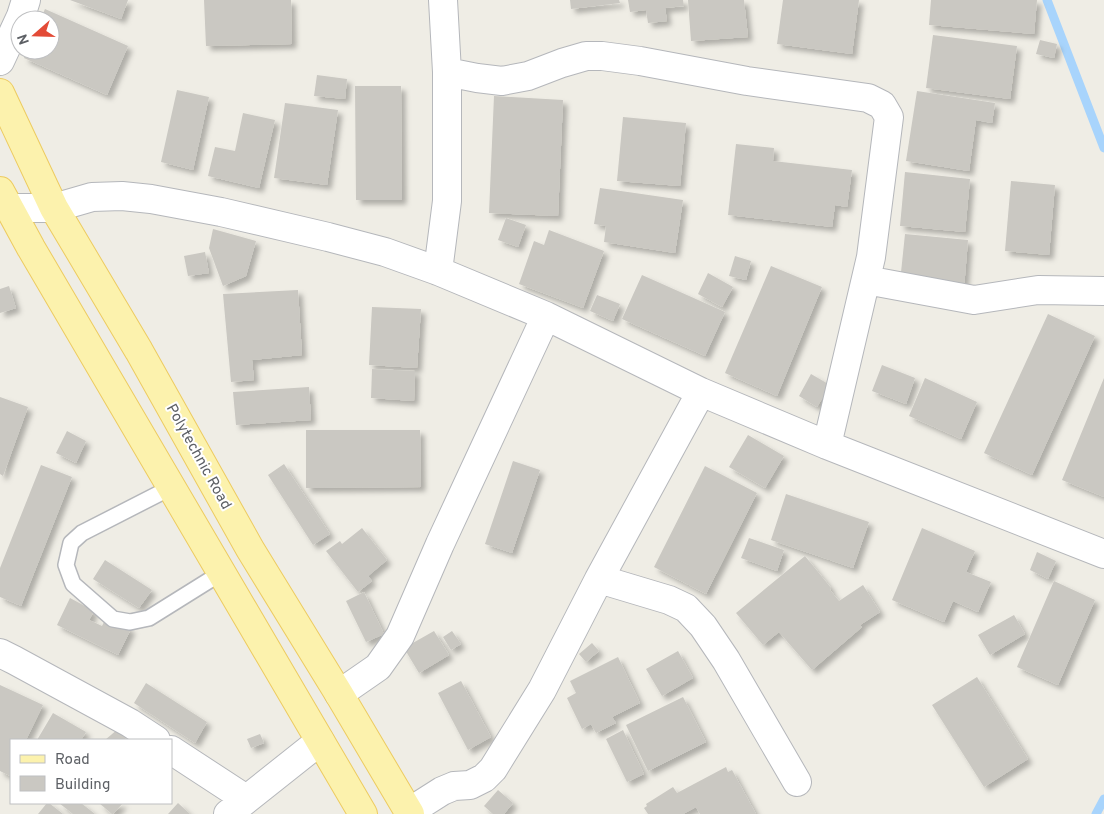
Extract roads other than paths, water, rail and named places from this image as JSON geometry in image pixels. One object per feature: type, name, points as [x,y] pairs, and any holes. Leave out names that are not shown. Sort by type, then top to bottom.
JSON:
[{"type":"main road","name":"Polytechnic Road","points":[[0,93],[54,208],[139,351],[250,549],[409,813]]},
{"type":"main road","points":[[5,199],[363,814]]},
{"type":"street","points":[[0,61],[21,16],[26,0]]},
{"type":"street","points":[[438,272],[447,200],[447,72],[443,0]]},
{"type":"street","points":[[447,72],[502,81],[528,76],[586,56],[602,56],[640,60],[747,81],[868,98],[882,105],[889,118],[871,257],[827,445]]},
{"type":"street","points":[[5,199],[54,208],[92,198],[122,196],[151,199],[221,212],[384,252],[546,316],[701,392],[827,445],[1104,554]]},
{"type":"street","points":[[866,280],[974,300],[1038,290],[1104,291]]},
{"type":"street","points":[[339,694],[378,667],[400,636],[440,544],[546,316]]},
{"type":"street","points":[[409,813],[442,791],[454,786],[470,785],[484,778],[493,769],[542,690],[599,578],[701,392]]},
{"type":"street","points":[[599,578],[669,600],[686,608],[703,626],[726,660],[797,782]]},
{"type":"street","points":[[0,654],[122,718],[154,739]]},
{"type":"street","points":[[172,751],[237,807],[320,741]]},
{"type":"lane","points":[[172,487],[82,533],[71,544],[66,565],[73,584],[114,619],[130,622],[149,618],[221,573]]},
{"type":"waterway","points":[[1047,0],[1104,148]]},
{"type":"waterway","points":[[1096,814],[1104,799]]}]
